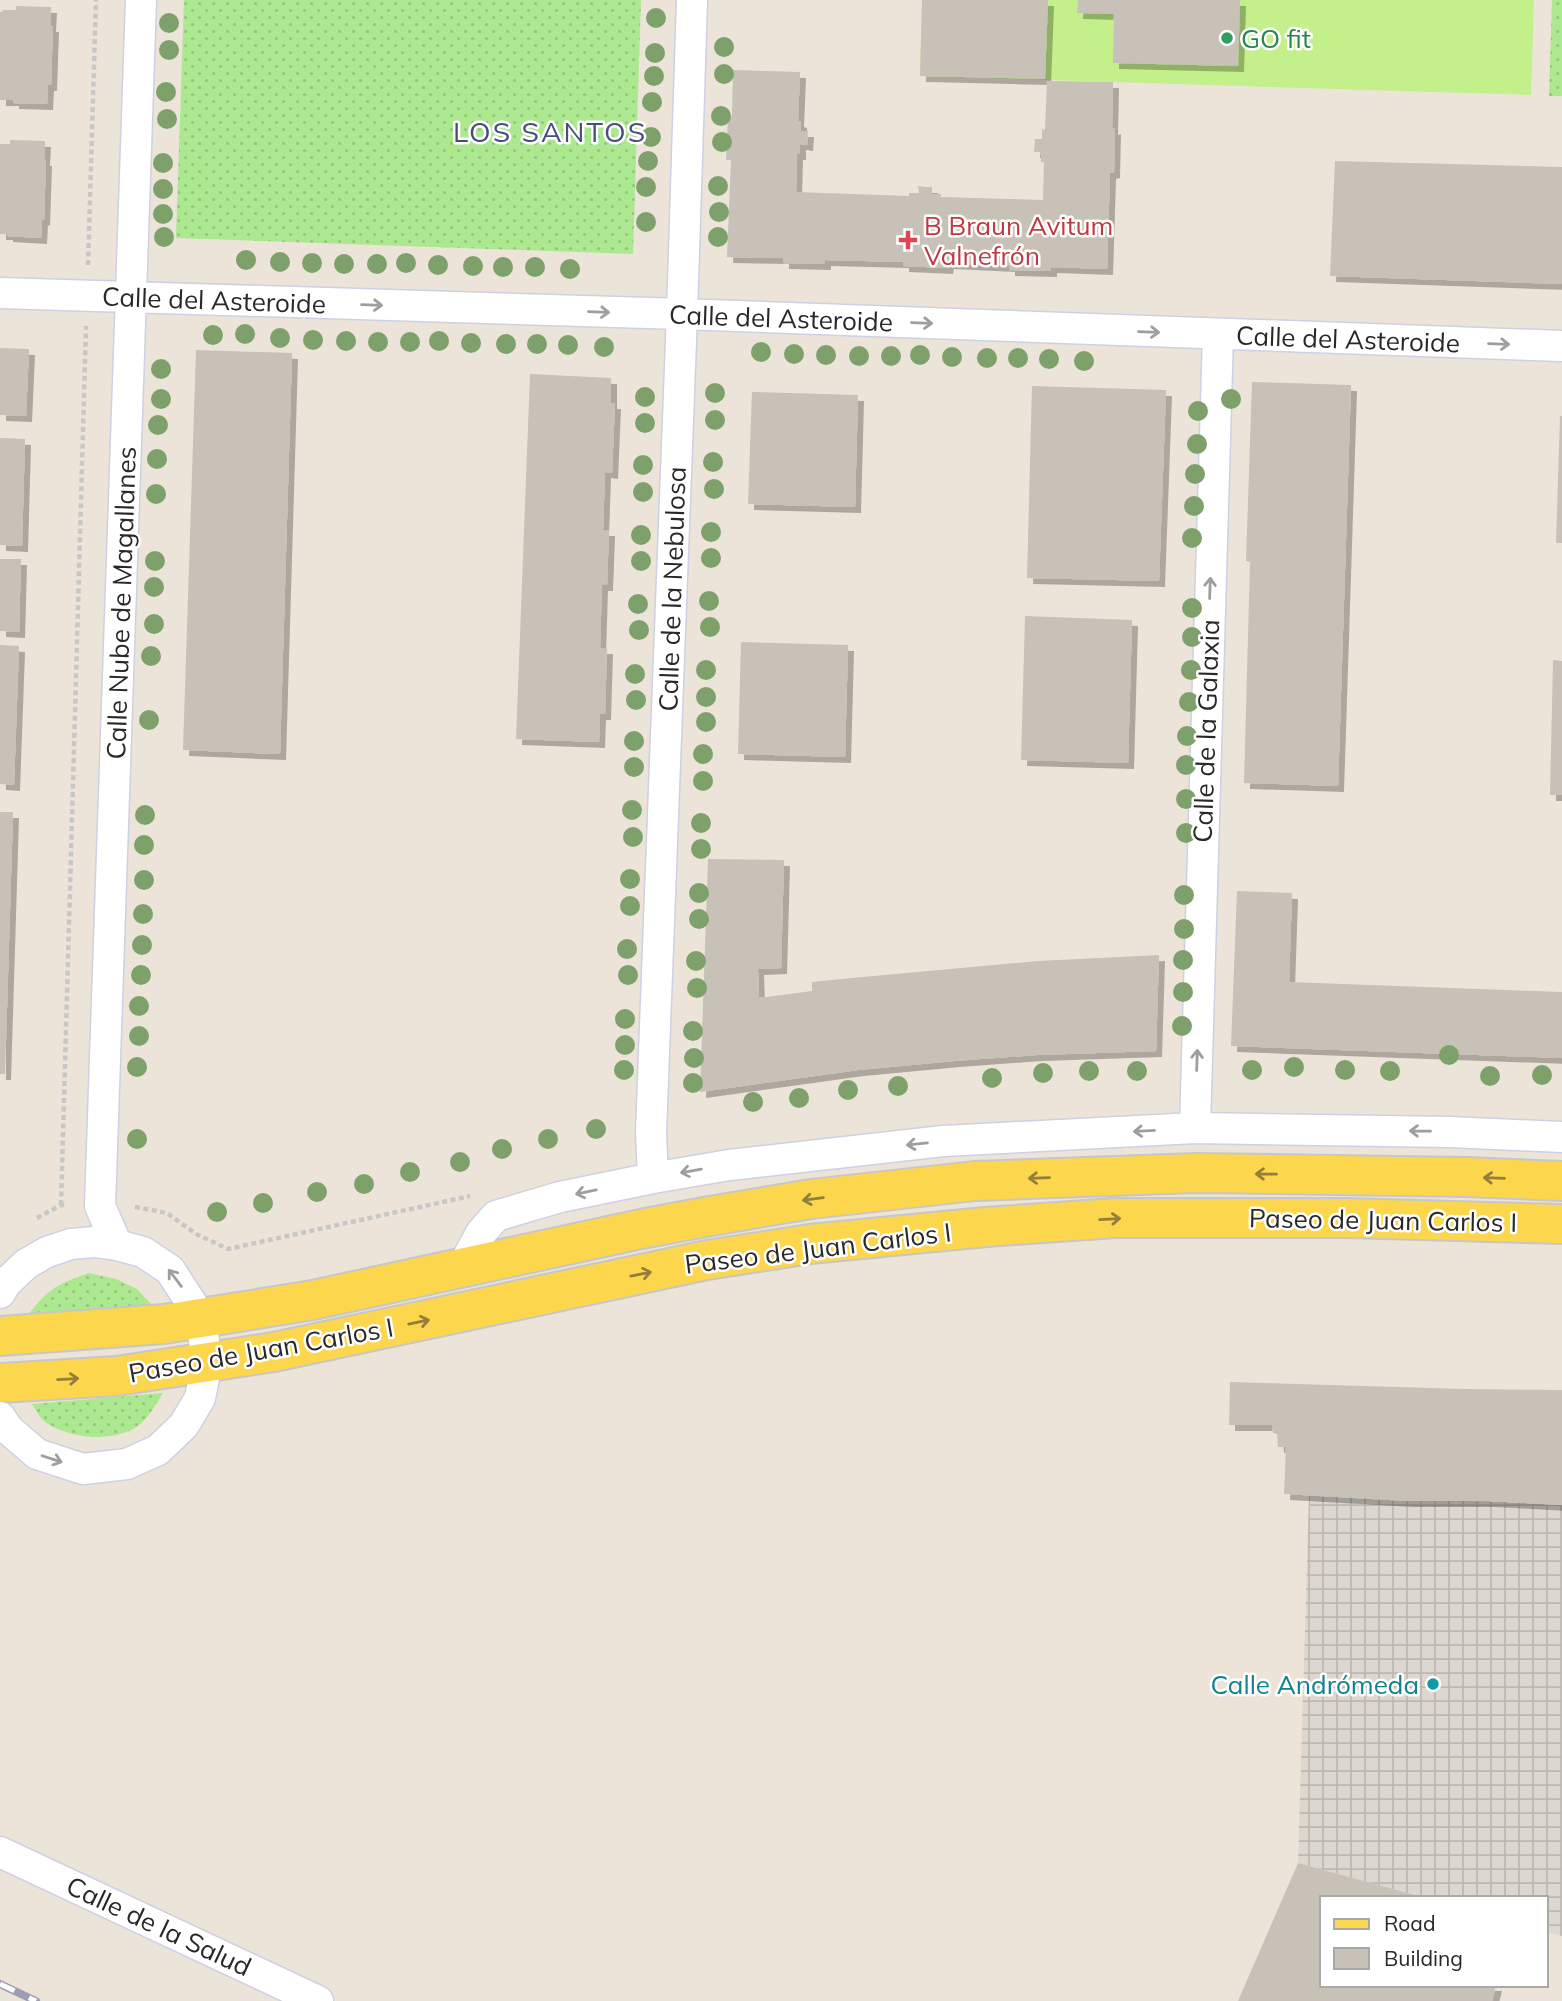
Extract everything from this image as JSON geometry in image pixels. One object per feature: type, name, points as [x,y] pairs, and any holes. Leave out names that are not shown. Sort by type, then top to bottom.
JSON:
[{"type":"main road","name":"Paseo de Juan Carlos I","points":[[0,1336],[164,1324],[313,1300],[705,1217],[811,1199],[975,1181],[1197,1172],[1562,1181]]},
{"type":"main road","name":"Paseo de Juan Carlos I","points":[[0,1382],[117,1376],[207,1363],[301,1346],[707,1260],[810,1244],[1115,1218],[1348,1218],[1562,1224]]},
{"type":"street","name":"Calle Nube de Magallanes","points":[[117,1245],[100,1206],[141,0]]},
{"type":"street","name":"Calle de la Nebulosa","points":[[653,1178],[651,1132],[691,0]]},
{"type":"street","name":"Calle del Asteroide","points":[[0,293],[682,314],[1562,346]]},
{"type":"street","name":"Calle de la Galaxia","points":[[1195,1128],[1218,334]]},
{"type":"street","points":[[462,1268],[481,1233],[496,1216],[560,1197],[729,1165],[943,1141],[1195,1128],[1450,1132],[1562,1137]]},
{"type":"street","points":[[71,1244],[100,1206]]},
{"type":"street","points":[[0,1293],[6,1283],[26,1264],[47,1252],[71,1244],[94,1242],[143,1252],[170,1270],[201,1318],[207,1363],[200,1398],[184,1425],[158,1450],[127,1464],[83,1469],[37,1454],[9,1430],[0,1417]]},
{"type":"street","name":"Calle de la Salud","points":[[0,1852],[318,2001]]},
{"type":"path","points":[[61,1205],[96,0]]},
{"type":"green space","points":[[184,0],[641,0],[633,254],[176,238]]},
{"type":"green space","name":"GO fit","points":[[922,0],[1534,0],[1531,95],[920,76]]},
{"type":"green space","points":[[1552,0],[1562,0],[1562,96],[1549,96]]},
{"type":"green space","points":[[89,1273],[116,1279],[137,1289],[153,1306],[25,1319],[52,1290]]},
{"type":"green space","points":[[163,1393],[150,1414],[131,1430],[99,1437],[65,1432],[43,1420],[32,1404]]},
{"type":"shaded area","name":"Calle Andrómeda","points":[[1309,1494],[1562,1505],[1562,1936],[1548,1932],[1548,1896],[1418,1896],[1298,1863]]},
{"type":"building","points":[[922,0],[1048,0],[1045,79],[920,76]]},
{"type":"building","points":[[1078,0],[1240,0],[1238,66],[1113,63],[1114,14],[1077,13]]},
{"type":"building","points":[[16,6],[51,7],[51,85],[48,85],[47,104],[0,100],[0,12],[16,10]]},
{"type":"building","points":[[733,70],[800,72],[798,121],[801,122],[801,131],[808,131],[807,145],[800,144],[800,154],[797,154],[796,192],[909,196],[909,193],[919,193],[918,186],[932,187],[932,194],[941,194],[941,197],[1043,200],[1044,162],[1041,162],[1041,152],[1034,152],[1035,139],[1042,139],[1042,129],[1045,130],[1047,81],[1113,82],[1114,172],[1110,173],[1107,269],[1051,267],[1051,271],[1009,270],[1009,266],[948,263],[947,268],[903,266],[903,262],[825,260],[825,264],[783,263],[783,258],[727,257],[731,160],[726,160],[728,116],[732,116]]},
{"type":"building","points":[[10,140],[45,141],[44,220],[42,219],[41,238],[0,234],[0,144],[10,144]]},
{"type":"building","points":[[1335,161],[1562,167],[1562,284],[1330,276]]},
{"type":"building","points":[[0,348],[29,349],[26,416],[0,415]]},
{"type":"building","points":[[196,350],[292,353],[280,754],[183,750]]},
{"type":"building","points":[[530,374],[611,378],[611,403],[615,403],[612,473],[605,472],[603,530],[609,530],[607,585],[602,585],[600,648],[607,648],[605,714],[600,714],[599,742],[516,739]]},
{"type":"building","points":[[1252,382],[1351,385],[1338,786],[1244,783],[1250,562],[1246,561]]},
{"type":"building","points":[[1032,386],[1166,390],[1159,581],[1027,578]]},
{"type":"building","points":[[752,392],[858,395],[855,507],[748,504]]},
{"type":"building","points":[[1560,416],[1562,543],[1556,543]]},
{"type":"building","points":[[0,438],[25,439],[22,546],[0,545]]},
{"type":"building","points":[[0,559],[21,559],[19,632],[0,631]]},
{"type":"building","points":[[1025,616],[1132,620],[1128,763],[1021,760]]},
{"type":"building","points":[[741,642],[848,645],[845,757],[738,754]]},
{"type":"building","points":[[0,645],[19,646],[14,785],[0,784]]},
{"type":"building","points":[[1553,660],[1562,661],[1562,795],[1550,795]]},
{"type":"building","points":[[0,812],[13,812],[5,1074],[0,1074]]},
{"type":"building","points":[[708,859],[784,860],[781,968],[758,969],[759,998],[812,991],[812,982],[1038,961],[1159,955],[1156,1051],[954,1061],[858,1070],[700,1092]]},
{"type":"building","points":[[1237,891],[1292,893],[1289,982],[1562,992],[1562,1058],[1231,1046]]},
{"type":"building","points":[[1230,1382],[1562,1390],[1562,1505],[1489,1501],[1407,1501],[1284,1494],[1286,1447],[1278,1447],[1277,1434],[1273,1433],[1272,1425],[1229,1425]]},
{"type":"building","points":[[1298,1863],[1418,1896],[1320,1896],[1320,1987],[1496,1987],[1492,2001],[1238,2001]]},
{"type":"railway","points":[[0,1984],[36,2001]]},
{"type":"place","name":"GO fit","points":[[1227,38]]},
{"type":"place","name":"B Braun Avitum Valnefrón","points":[[908,240]]},
{"type":"place","name":"Calle Andrómeda","points":[[1433,1684]]},
{"type":"district","name":"LOS SANTOS","points":[[550,131]]}]
